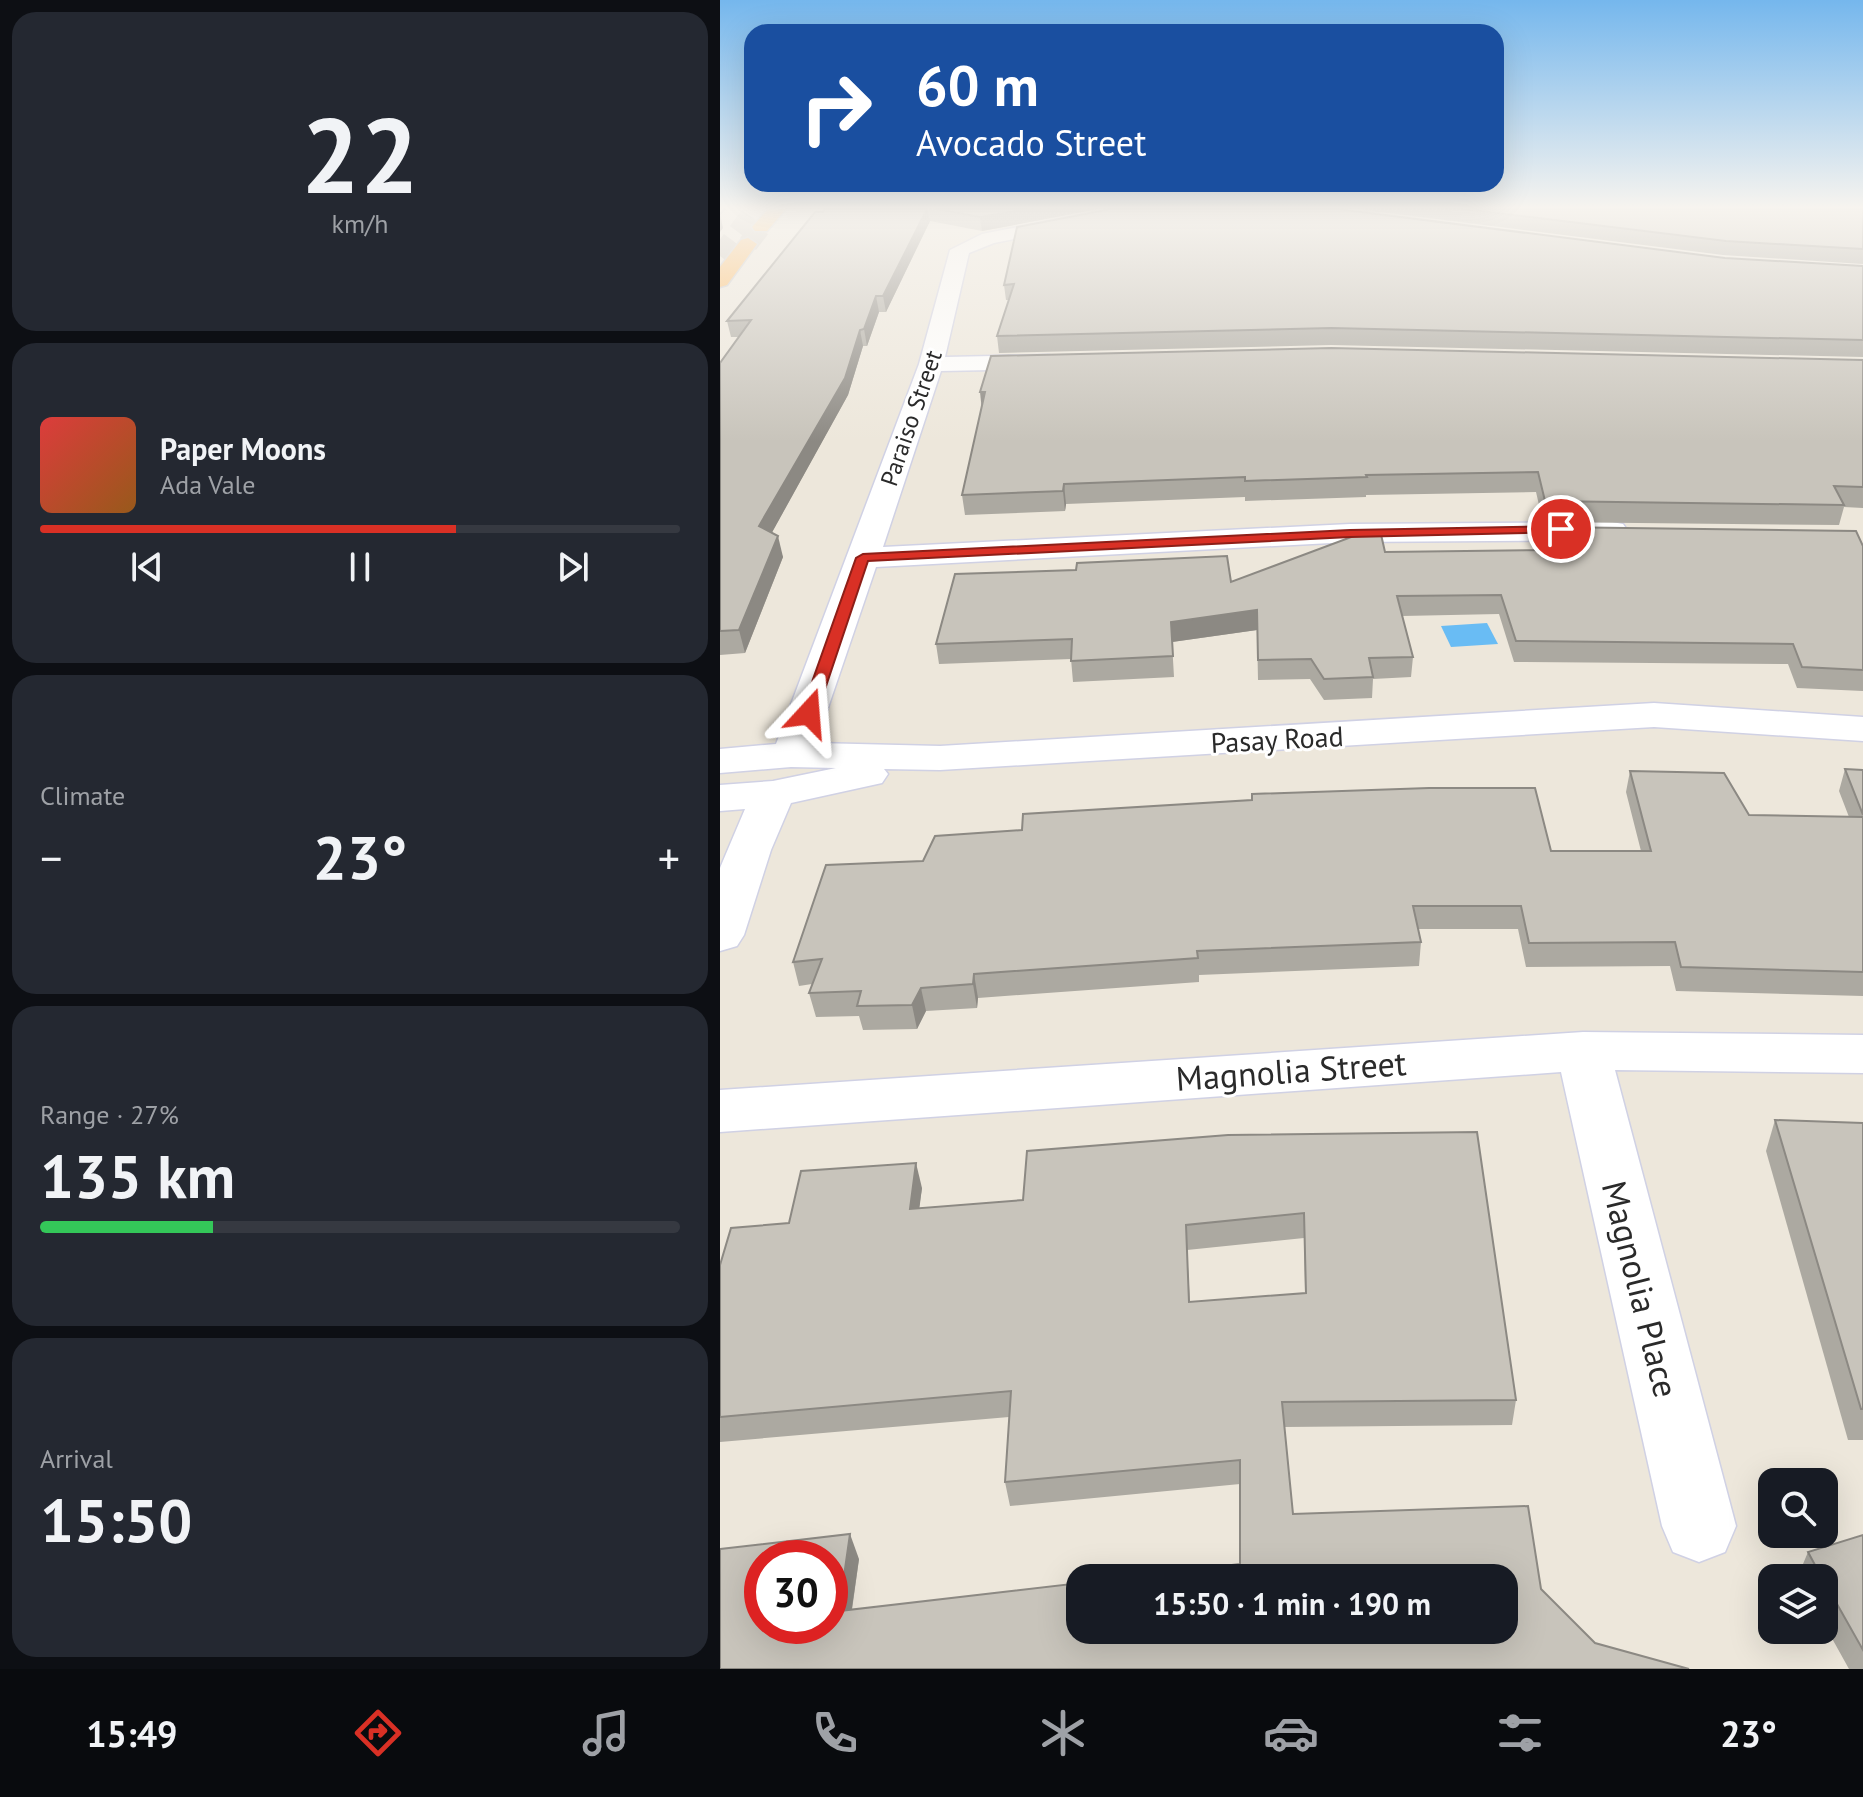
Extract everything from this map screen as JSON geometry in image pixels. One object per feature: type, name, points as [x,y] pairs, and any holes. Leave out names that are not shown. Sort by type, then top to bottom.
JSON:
[{"type":"street","name":"Paraiso Street","points":[[720,935],[749,850],[809,713],[931,364],[951,287]]},
{"type":"street","points":[[931,364],[1072,361]]},
{"type":"street","points":[[863,558],[1350,533],[1638,531]]},
{"type":"street","name":"Pasay Road","points":[[720,798],[782,774],[940,758],[1614,720],[1656,726],[1792,725],[1863,729]]},
{"type":"street","name":"Pasay Road","points":[[720,761],[782,774]]},
{"type":"street","name":"Magnolia Street","points":[[720,1111],[1583,1051],[1863,1054]]},
{"type":"street","name":"Magnolia Place","points":[[1583,1051],[1699,1526]]},
{"type":"water","points":[[1487,623],[1498,644],[1451,647],[1441,626]]},
{"type":"building","points":[[755,287],[888,287],[883,296],[876,296],[864,329],[860,330],[845,378],[759,526],[778,536],[739,630],[720,631],[720,363],[751,320],[727,321]]},
{"type":"building","points":[[1013,287],[1863,287],[1863,340],[1331,328],[997,336]]},
{"type":"building","points":[[1331,348],[1863,360],[1863,487],[1834,486],[1844,505],[1545,501],[1538,472],[1245,481],[1245,477],[1064,484],[1063,491],[962,495],[985,392],[980,392],[991,356]]},
{"type":"building","points":[[1550,527],[1856,531],[1863,546],[1863,670],[1802,667],[1793,644],[1516,641],[1501,595],[1397,596],[1413,657],[1369,658],[1373,677],[1324,679],[1311,659],[1258,660],[1257,610],[1171,622],[1173,656],[1071,661],[1072,639],[936,644],[955,574],[1076,570],[1077,563],[1227,556],[1231,582],[1370,530],[1380,530],[1385,552],[1556,550]]},
{"type":"building","points":[[1845,769],[1863,770],[1863,815]]},
{"type":"building","points":[[1630,771],[1724,773],[1749,815],[1863,817],[1863,972],[1681,967],[1675,942],[1529,943],[1521,906],[1413,906],[1421,942],[1197,951],[1198,958],[974,974],[973,984],[921,988],[912,1005],[857,1006],[861,991],[809,993],[822,959],[793,962],[826,865],[923,861],[935,836],[1022,830],[1023,814],[1252,800],[1252,794],[1535,788],[1551,851],[1651,851]]},
{"type":"building","points":[[1775,1120],[1863,1123],[1863,1409],[1861,1409]]},
{"type":"building","points":[[1477,1132],[1516,1400],[1282,1402],[1293,1514],[1528,1506],[1541,1589],[1595,1643],[1689,1669],[720,1669],[720,1549],[744,1546],[744,1644],[848,1644],[848,1610],[1066,1585],[1066,1644],[1518,1644],[1518,1564],[1240,1564],[1240,1460],[1005,1482],[1011,1391],[720,1417],[720,1265],[731,1228],[789,1223],[801,1171],[916,1163],[910,1209],[1023,1200],[1027,1151],[1228,1135]],"holes":[[[1304,1213],[1306,1293],[1189,1302],[1186,1225]]]},
{"type":"building","points":[[850,1534],[848,1548],[848,1540],[798,1540]]},
{"type":"building","points":[[1863,1535],[1863,1650],[1838,1606],[1838,1564],[1814,1564],[1808,1552],[1838,1548],[1838,1543]]},
{"type":"route","points":[[809,713],[863,558],[1350,533],[1561,529]]}]
